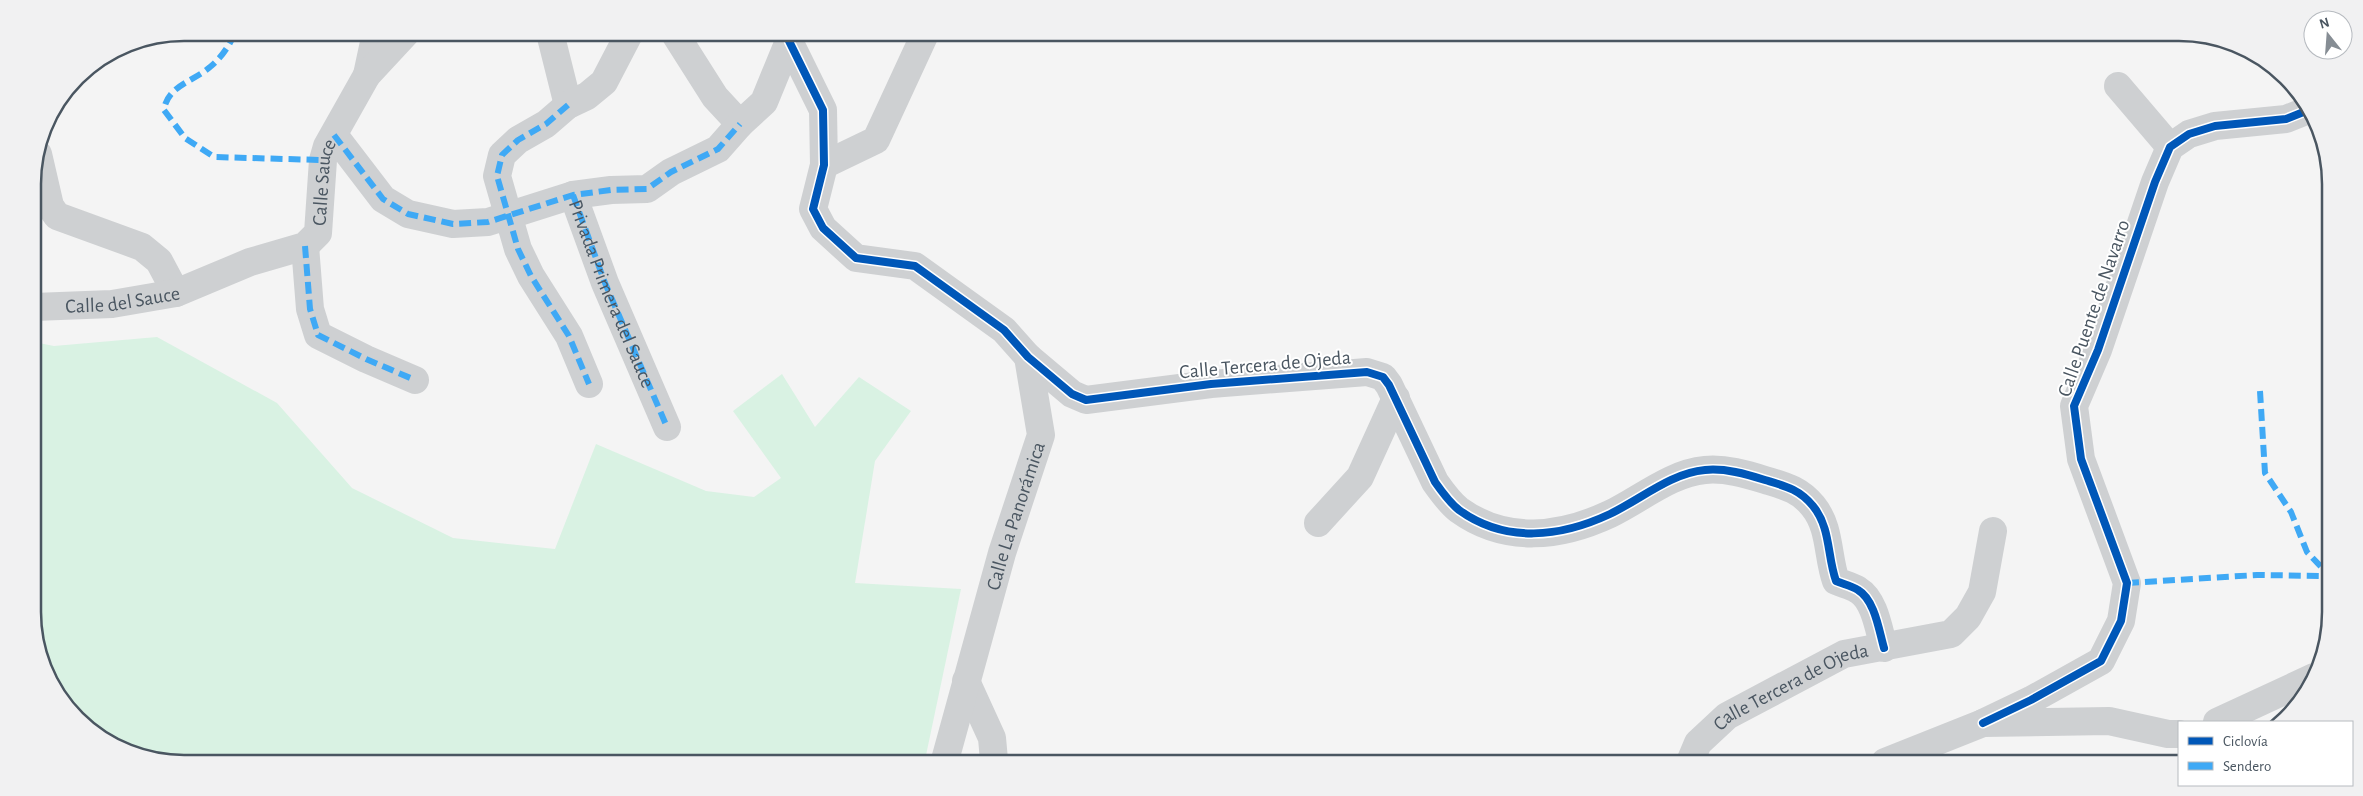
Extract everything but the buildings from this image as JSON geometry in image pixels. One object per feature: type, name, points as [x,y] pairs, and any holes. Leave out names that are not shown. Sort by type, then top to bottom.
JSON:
[{"type":"street","points":[[367,75],[374,41]]},
{"type":"street","name":"Calle Sauce","points":[[176,292],[250,262],[304,246],[318,233],[323,160],[334,135],[367,75],[399,41]]},
{"type":"street","points":[[552,41],[568,105]]},
{"type":"street","points":[[589,384],[569,336],[531,276],[518,249],[497,176],[502,155],[518,140],[546,124],[568,105],[587,96],[604,82],[625,41]]},
{"type":"street","points":[[680,41],[715,96],[740,124],[764,102],[788,41]]},
{"type":"street","points":[[790,41],[823,110],[824,164],[813,209],[823,228],[856,258],[915,266],[1004,330],[1028,357]]},
{"type":"street","points":[[824,164],[876,140],[922,41]]},
{"type":"street","points":[[2118,86],[2170,147],[2189,134],[2215,126],[2286,119],[2302,113]]},
{"type":"street","name":"Privada Primera del Sauce","points":[[667,427],[605,283],[573,195],[611,190],[647,189],[671,172],[718,149],[740,124]]},
{"type":"street","points":[[334,135],[383,199],[408,214],[453,224],[488,222],[509,217],[573,195]]},
{"type":"street","name":"Calle Puente de Navarro","points":[[1906,754],[1983,723],[2031,700],[2101,661],[2121,621],[2127,582],[2081,459],[2074,406],[2098,350],[2154,182],[2170,147]]},
{"type":"street","name":"Calle del Sauce","points":[[42,172],[50,206],[57,216],[142,247],[159,261],[176,292],[112,304],[42,307]]},
{"type":"street","points":[[304,246],[310,309],[318,334],[366,360],[415,380]]},
{"type":"street","name":"Calle Tercera de Ojeda","points":[[1028,357],[1072,394],[1086,400],[1211,384],[1366,372],[1383,377],[1396,398],[1434,482],[1444,494],[1458,510],[1481,523],[1513,532],[1560,532],[1609,514],[1680,476],[1705,470],[1726,470],[1797,490],[1814,507],[1828,533],[1831,565],[1836,581],[1859,590],[1866,596],[1884,648]]},
{"type":"street","name":"Calle La Panorámica","points":[[946,755],[1002,553],[1041,435],[1028,357]]},
{"type":"street","points":[[1318,523],[1360,477],[1396,398]]},
{"type":"street","name":"Calle Tercera de Ojeda","points":[[1693,754],[1698,743],[1727,716],[1844,654],[1951,634],[1963,622],[1982,592],[1994,532]]},
{"type":"street","points":[[966,681],[992,738],[994,755]]},
{"type":"street","points":[[2219,721],[2304,682]]},
{"type":"street","points":[[1983,723],[2109,720],[2168,734],[2178,734]]},
{"type":"green space","points":[[157,337],[277,403],[352,488],[453,538],[555,549],[596,444],[706,491],[754,497],[781,478],[733,411],[782,374],[815,427],[859,377],[911,411],[875,461],[855,583],[961,589],[926,755],[184,755],[165,754],[129,744],[97,725],[71,699],[52,667],[42,631],[42,344],[54,346]]},
{"type":"marked path","points":[[231,41],[225,51],[214,63],[204,72],[182,85],[170,95],[166,102],[164,110],[185,138],[214,157],[323,160]]},
{"type":"marked path","points":[[568,105],[546,124],[518,140],[502,155],[497,176],[518,249],[531,276],[569,336],[589,384]]},
{"type":"marked path","points":[[334,135],[383,199],[408,214],[453,224],[488,222],[573,195],[611,190],[647,189],[671,172],[718,149],[740,124]]},
{"type":"marked path","points":[[573,195],[605,283],[667,427]]},
{"type":"marked path","points":[[305,246],[310,309],[318,335],[366,359],[415,380]]},
{"type":"marked path","points":[[2260,391],[2265,473],[2291,512],[2307,552],[2322,568]]},
{"type":"marked path","points":[[2127,583],[2257,575],[2322,576]]},
{"type":"cycle path","points":[[789,41],[823,110],[824,165],[813,209],[823,228],[856,258],[915,266],[1004,330],[1028,357],[1072,394],[1086,400],[1211,384],[1367,372],[1383,377],[1389,385],[1435,482],[1449,501],[1459,510],[1477,521],[1515,532],[1553,532],[1591,522],[1622,508],[1668,481],[1692,472],[1705,470],[1728,471],[1779,484],[1808,500],[1819,515],[1826,533],[1836,581],[1858,590],[1869,601],[1876,616],[1884,648]]},
{"type":"cycle path","points":[[1983,723],[2031,700],[2101,661],[2121,621],[2127,583],[2081,459],[2074,406],[2098,350],[2155,182],[2170,147],[2189,134],[2215,126],[2286,119],[2302,113]]}]
